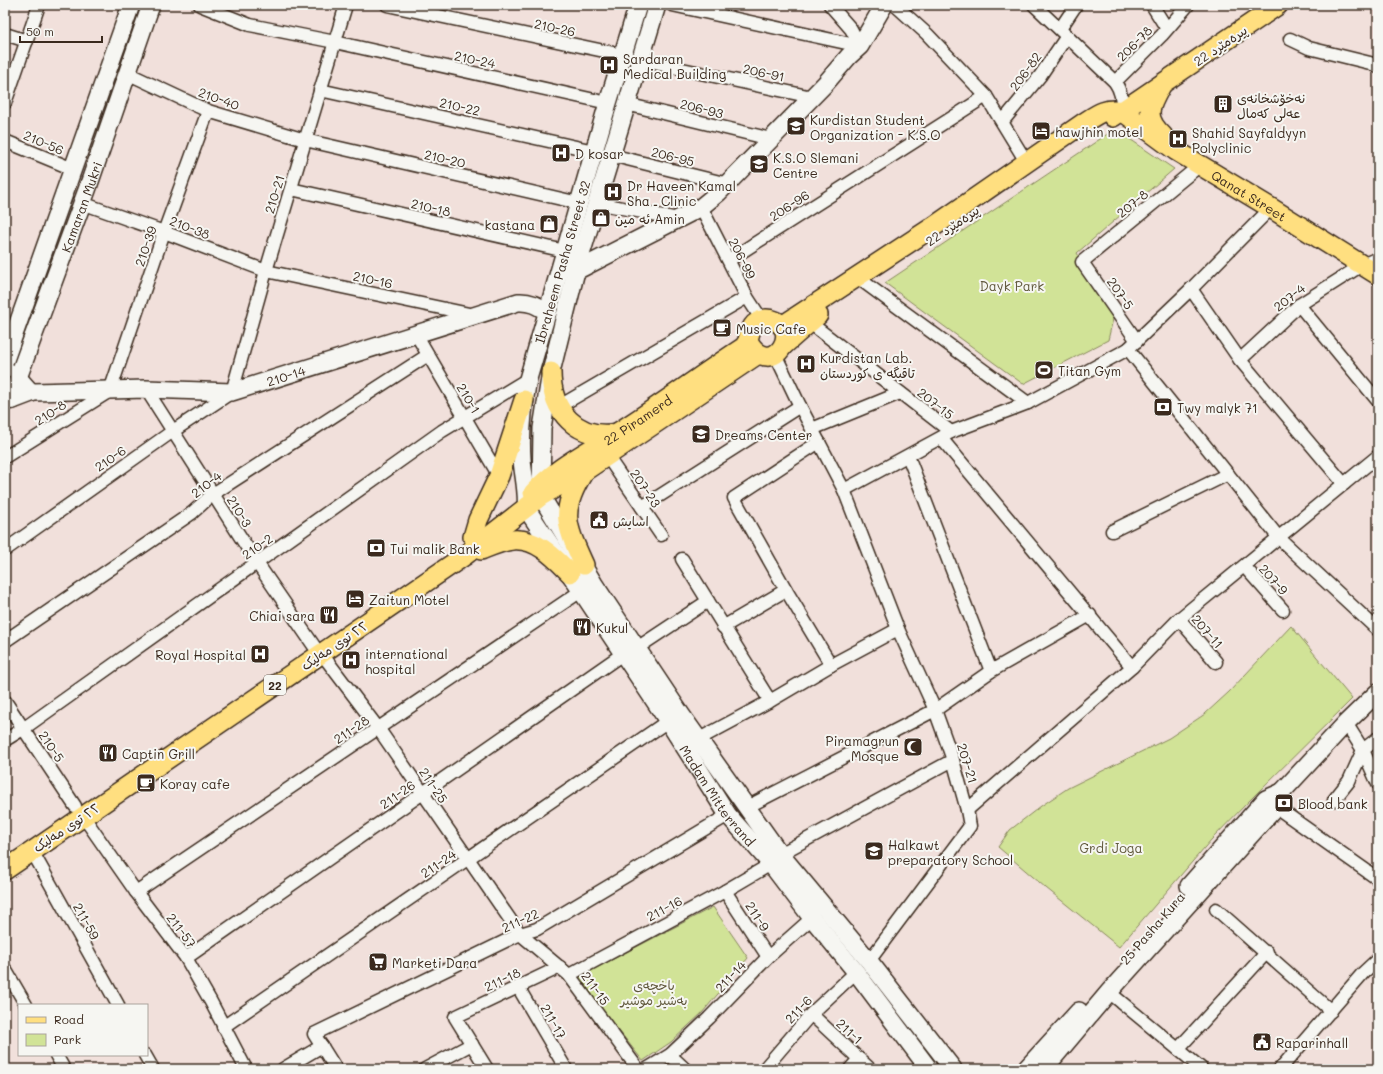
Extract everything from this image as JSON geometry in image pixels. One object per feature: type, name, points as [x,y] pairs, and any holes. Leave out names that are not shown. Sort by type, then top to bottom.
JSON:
[{"type":"main road","name":"Kamaran Mukri","points":[[5,360],[131,5]]},
{"type":"main road","name":"Kamaran Mukri","points":[[9,400],[12,371],[85,196],[151,5]]},
{"type":"main road","name":"Ibraheem Pasha Street 32","points":[[534,497],[524,480],[521,440],[524,400],[528,379],[622,55],[638,5]]},
{"type":"main road","name":"Ibraheem Pasha Street 32","points":[[534,497],[541,464],[542,428],[550,372],[576,271],[657,5]]},
{"type":"main road","points":[[576,271],[701,207],[728,184],[860,46],[884,5]]},
{"type":"main road","name":"22 پیرەمێرد","points":[[770,344],[809,322],[1278,5]]},
{"type":"main road","points":[[1162,84],[1152,105],[1150,118],[1152,125],[1170,141],[1175,150]]},
{"type":"main road","name":"22 پیرەمێرد","points":[[770,344],[933,227],[1082,124],[1099,113],[1108,110],[1115,109],[1122,111]]},
{"type":"main road","name":"Qanat Street","points":[[1122,111],[1199,166],[1271,208],[1370,261],[1378,276]]},
{"type":"main road","points":[[71,176],[85,196]]},
{"type":"main road","name":"210-14","points":[[9,400],[34,392],[146,389],[232,392],[512,303],[526,301],[548,312]]},
{"type":"main road","points":[[534,497],[583,472],[770,344],[779,323],[771,319],[762,320],[752,326],[750,331],[770,344]]},
{"type":"main road","name":"22 Piramerd","points":[[534,497],[563,466],[618,433],[744,347],[770,344]]},
{"type":"main road","points":[[550,372],[553,394],[558,407],[567,418],[586,430],[606,434],[618,433]]},
{"type":"main road","points":[[473,537],[478,520],[500,476],[524,400]]},
{"type":"main road","points":[[577,569],[567,514],[570,497],[583,472]]},
{"type":"main road","name":"٢٢ توی مەلیک","points":[[318,650],[473,537],[534,497]]},
{"type":"main road","name":"٢٢ توی مەلیک","points":[[5,854],[79,811],[318,650],[464,556],[534,497]]},
{"type":"main road","name":"Madam Mitterrand","points":[[534,497],[577,569],[594,584],[668,721],[728,815],[776,859],[863,966],[953,1069]]},
{"type":"main road","points":[[464,556],[503,541],[521,540],[534,544],[577,569]]},
{"type":"main road","name":"Madam Mitterrand","points":[[577,569],[581,591],[699,739],[747,807],[776,859],[812,918],[863,966],[929,1069]]},
{"type":"main road","name":"25 Pasha Kura","points":[[1044,1069],[1109,992],[1276,807],[1282,792],[1378,692]]},
{"type":"main road","name":"25 Pasha Kura","points":[[1026,1069],[1266,799],[1282,792]]},
{"type":"main road","name":"٢٢ توی مەلیک","points":[[5,870],[32,851],[79,811]]},
{"type":"street","points":[[5,103],[39,5]]},
{"type":"street","name":"210-24","points":[[200,5],[250,25],[335,42],[608,103]]},
{"type":"street","name":"210-21","points":[[232,392],[266,271],[346,5]]},
{"type":"street","name":"210-26","points":[[387,5],[622,55]]},
{"type":"street","points":[[672,5],[860,46]]},
{"type":"street","points":[[830,5],[851,29],[860,46]]},
{"type":"street","points":[[895,5],[927,34],[986,96],[1003,121],[1027,162]]},
{"type":"street","points":[[1034,5],[1115,82],[1120,89],[1122,96],[1122,111]]},
{"type":"street","name":"206-82","points":[[1003,121],[1040,76],[1064,32],[1076,5]]},
{"type":"street","points":[[1152,5],[1167,29]]},
{"type":"street","name":"206-78","points":[[1115,82],[1167,29],[1188,5]]},
{"type":"street","points":[[5,34],[27,41]]},
{"type":"street","points":[[1290,39],[1309,48],[1370,63],[1378,67]]},
{"type":"street","name":"206-91","points":[[640,60],[812,97]]},
{"type":"street","name":"210-40","points":[[127,73],[208,111],[306,140]]},
{"type":"street","name":"210-22","points":[[320,90],[594,151]]},
{"type":"street","name":"206-96","points":[[729,260],[986,96]]},
{"type":"street","name":"206-93","points":[[626,104],[771,139]]},
{"type":"street","name":"210-39","points":[[110,390],[164,232],[208,111]]},
{"type":"street","name":"210-20","points":[[306,140],[579,203]]},
{"type":"street","name":"210-56","points":[[5,141],[71,176]]},
{"type":"street","name":"206-95","points":[[611,155],[728,184]]},
{"type":"street","name":"207-8","points":[[1082,262],[1199,166]]},
{"type":"street","name":"210-18","points":[[291,189],[565,251]]},
{"type":"street","name":"210-38","points":[[85,196],[164,232],[266,271]]},
{"type":"street","points":[[597,203],[678,219]]},
{"type":"street","name":"206-99","points":[[701,207],[729,260],[746,297],[762,320]]},
{"type":"street","points":[[844,490],[946,435],[1028,403],[1128,349],[1191,289],[1271,208]]},
{"type":"street","name":"207-4","points":[[1240,360],[1299,305],[1370,261]]},
{"type":"street","name":"207-5","points":[[1082,262],[1137,341]]},
{"type":"street","name":"210-16","points":[[266,271],[475,316]]},
{"type":"street","points":[[865,283],[1028,403]]},
{"type":"street","points":[[1191,289],[1240,360],[1344,484]]},
{"type":"street","points":[[558,407],[746,297]]},
{"type":"street","points":[[1299,305],[1378,401]]},
{"type":"street","name":"207-15","points":[[809,322],[900,393],[946,435],[1132,667]]},
{"type":"street","name":"210-1","points":[[416,334],[500,476]]},
{"type":"street","name":"207-21","points":[[770,344],[800,406],[844,490],[898,629],[935,710],[953,760],[970,826]]},
{"type":"street","points":[[1128,349],[1279,538],[1378,630]]},
{"type":"street","name":"210-4","points":[[5,641],[192,513],[213,494],[428,356]]},
{"type":"street","points":[[12,371],[34,392]]},
{"type":"street","name":"210-2","points":[[5,740],[23,729],[442,431],[528,379]]},
{"type":"street","name":"210-3","points":[[146,389],[257,563],[318,650]]},
{"type":"street","name":"210-8","points":[[5,458],[110,390]]},
{"type":"street","name":"210-6","points":[[5,550],[173,431],[232,392]]},
{"type":"street","points":[[812,429],[900,393]]},
{"type":"street","points":[[642,507],[800,406]]},
{"type":"street","points":[[819,442],[734,498],[786,590],[831,665]]},
{"type":"street","name":"207-23","points":[[607,456],[661,535]]},
{"type":"street","points":[[908,456],[991,671]]},
{"type":"street","points":[[967,810],[1132,667],[1179,619],[1378,456]]},
{"type":"street","points":[[1112,531],[1228,474]]},
{"type":"street","points":[[682,559],[770,701]]},
{"type":"street","name":"207-9","points":[[1244,566],[1283,610]]},
{"type":"street","points":[[723,627],[786,590]]},
{"type":"street","name":"211-28","points":[[136,892],[581,591]]},
{"type":"street","name":"211-26","points":[[186,958],[422,793],[630,651],[708,601]]},
{"type":"street","points":[[747,807],[935,710],[991,671],[1090,615]]},
{"type":"street","name":"207-11","points":[[1179,619],[1216,662]]},
{"type":"street","points":[[699,739],[898,629]]},
{"type":"street","name":"211-25","points":[[318,650],[378,728],[520,934]]},
{"type":"street","name":"210-5","points":[[5,701],[79,811]]},
{"type":"street","name":"211-24","points":[[223,1027],[468,860],[668,721]]},
{"type":"street","points":[[1346,724],[1363,750],[1378,784]]},
{"type":"street","points":[[1334,800],[1349,781],[1363,750],[1378,738]]},
{"type":"street","name":"211-16","points":[[569,975],[725,891],[776,859],[953,760]]},
{"type":"street","points":[[1276,807],[1378,879]]},
{"type":"street","name":"211-57","points":[[79,811],[136,892],[186,958],[246,1069]]},
{"type":"street","name":"211-22","points":[[322,1046],[314,1034],[520,934],[537,929],[728,815]]},
{"type":"street","name":"211-6","points":[[764,1069],[811,1014],[863,966],[970,826]]},
{"type":"street","name":"211-59","points":[[32,851],[117,1004]]},
{"type":"street","name":"211-9","points":[[725,891],[768,957]]},
{"type":"street","points":[[1216,909],[1267,952],[1331,1011]]},
{"type":"street","name":"211-14","points":[[670,1055],[709,1018],[768,957],[812,918]]},
{"type":"street","name":"211-15","points":[[520,934],[569,975],[638,1069]]},
{"type":"street","points":[[1178,1049],[1267,952]]},
{"type":"street","points":[[1280,1069],[1378,958]]},
{"type":"street","name":"211-18","points":[[472,1044],[455,1017],[560,967]]},
{"type":"street","points":[[5,969],[25,1004]]},
{"type":"street","name":"211-17","points":[[518,987],[566,1069]]},
{"type":"street","points":[[1109,992],[1202,1069]]},
{"type":"street","name":"211-1","points":[[811,1014],[870,1069]]},
{"type":"street","points":[[426,1069],[472,1044],[487,1069]]},
{"type":"street","points":[[283,1069],[322,1046],[336,1069]]},
{"type":"street","points":[[646,1069],[670,1055]]},
{"type":"street","points":[[665,1069],[670,1055]]},
{"type":"street","points":[[670,1055],[685,1069]]},
{"type":"street","points":[[57,1056],[64,1069]]},
{"type":"street","points":[[146,1056],[153,1069]]},
{"type":"street","points":[[850,1069],[860,1059]]},
{"type":"green space","name":"Dayk Park","points":[[1115,129],[1174,169],[1077,253],[1114,315],[1108,340],[1023,384],[885,283]]},
{"type":"green space","name":"Grdi Joga","points":[[1291,626],[1352,699],[1211,840],[1119,947],[998,847],[1010,830],[1041,806],[1068,788],[1169,738],[1205,714],[1229,692]]},
{"type":"green space","name":"باخچەی بەشیر موشیر","points":[[713,907],[748,958],[702,1013],[671,1042],[643,1061],[577,978]]},
{"type":"place","name":"Sardaran Medical Building","points":[[609,65]]},
{"type":"place","name":"نەخۆشخانەی عەلی کەمال","points":[[1223,104]]},
{"type":"place","name":"Kurdistan Student Organization - K.S.O","points":[[796,126]]},
{"type":"place","name":"hawjhin motel","points":[[1041,131]]},
{"type":"place","name":"Shahid Sayfaldyyn Polyclinic","points":[[1178,139]]},
{"type":"place","name":"D kosar","points":[[561,153]]},
{"type":"place","name":"K.S.O Slemani Centre","points":[[759,164]]},
{"type":"place","name":"Dr Haveen Kamal Sha ـ Clinic","points":[[613,192]]},
{"type":"place","name":"ئه مین Amin","points":[[601,218]]},
{"type":"place","name":"kastana","points":[[549,224]]},
{"type":"place","name":"Music Cafe","points":[[722,328]]},
{"type":"place","name":"Kurdistan Lab. تاقيگه ى كوردستان","points":[[806,364]]},
{"type":"place","name":"Titan Gym","points":[[1044,370]]},
{"type":"place","name":"Twy malyk 71","points":[[1163,407]]},
{"type":"place","name":"Dreams Center","points":[[701,434]]},
{"type":"place","name":"اسايش","points":[[599,520]]},
{"type":"place","name":"Tui malik Bank","points":[[376,548]]},
{"type":"place","name":"Zaitun Motel","points":[[355,599]]},
{"type":"place","name":"Chiai sara","points":[[329,615]]},
{"type":"place","name":"Kukul","points":[[582,627]]},
{"type":"place","name":"Royal Hospital","points":[[260,654]]},
{"type":"place","name":"international hospital","points":[[351,660]]},
{"type":"place","name":"Piramagrun Mosque","points":[[913,747]]},
{"type":"place","name":"Captin Grill","points":[[108,753]]},
{"type":"place","name":"Koray cafe","points":[[146,783]]},
{"type":"place","name":"Blood bank","points":[[1284,803]]},
{"type":"place","name":"Halkawt preparatory School","points":[[874,851]]},
{"type":"place","name":"Marketi Dara","points":[[378,962]]},
{"type":"place","name":"Raparinhall","points":[[1262,1042]]}]
